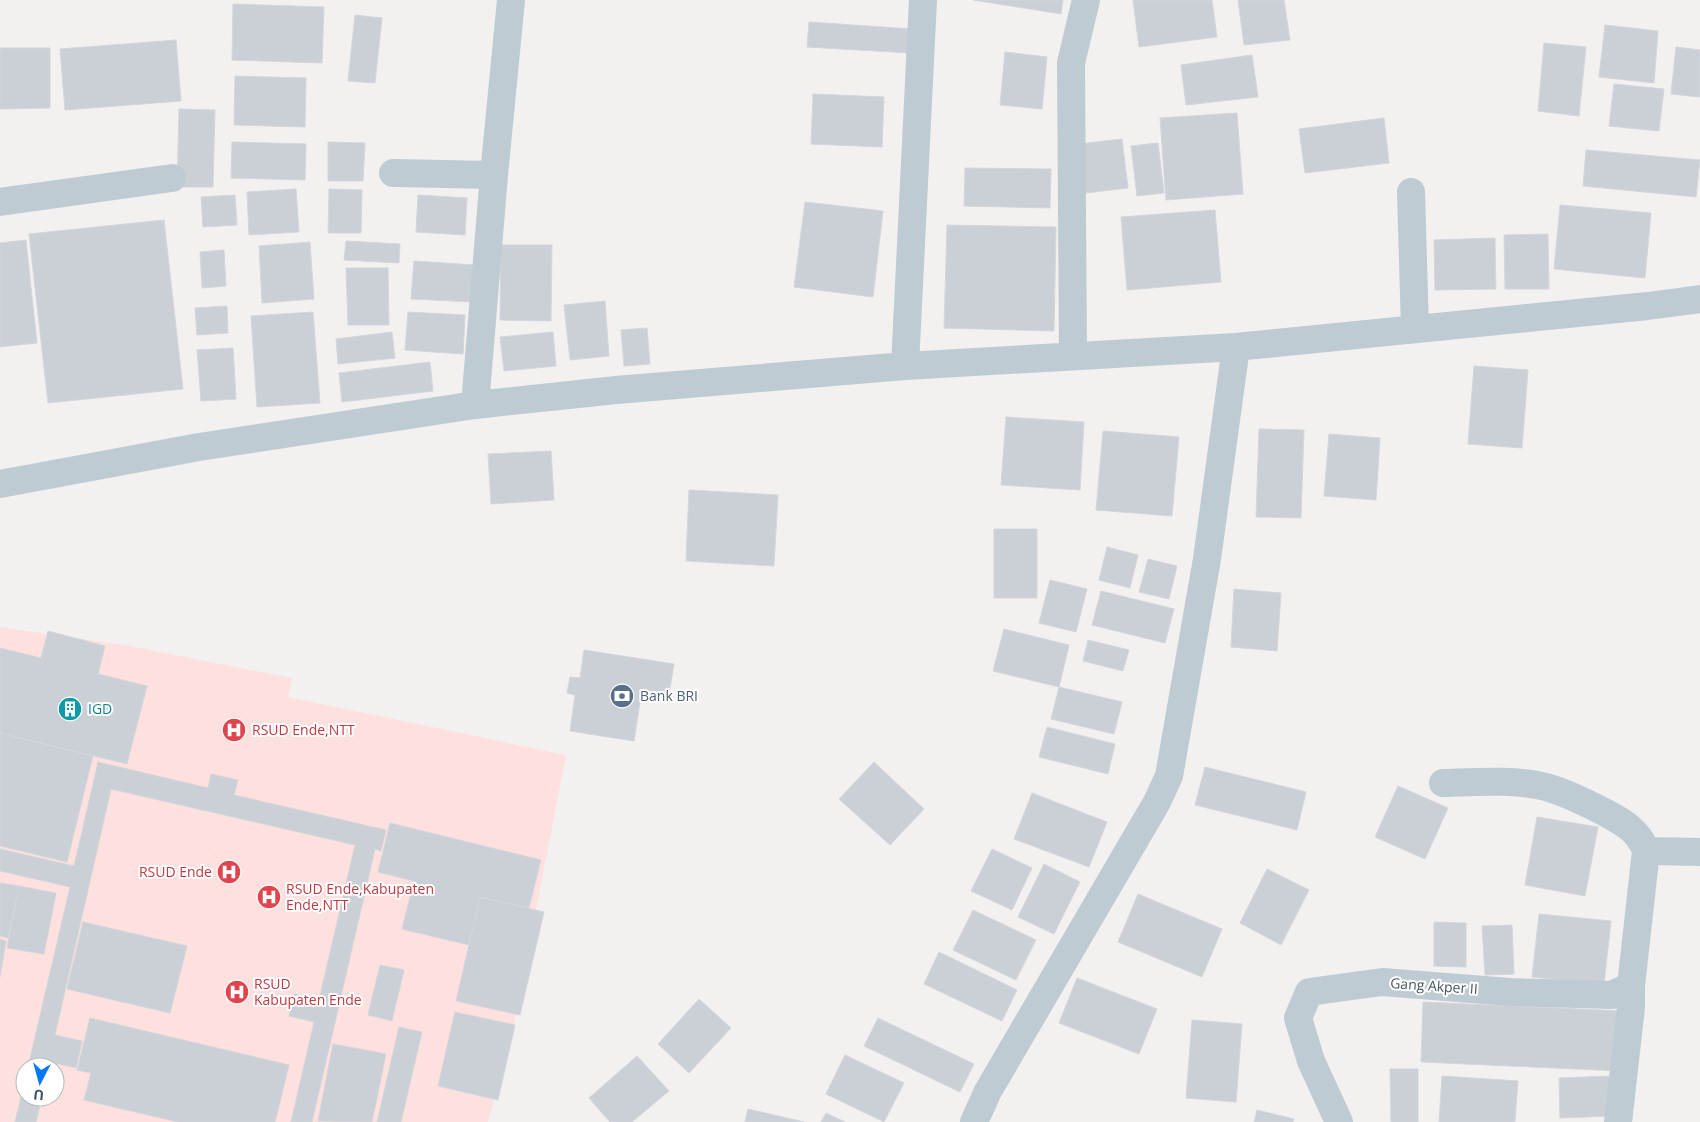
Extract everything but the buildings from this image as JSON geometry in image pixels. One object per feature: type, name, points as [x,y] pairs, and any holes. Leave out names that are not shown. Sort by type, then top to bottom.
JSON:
[{"type":"street","points":[[475,405],[511,0]]},
{"type":"street","points":[[905,366],[923,0]]},
{"type":"street","points":[[1073,355],[1071,63],[1086,0]]},
{"type":"street","points":[[393,173],[494,175]]},
{"type":"street","points":[[0,202],[172,178]]},
{"type":"street","points":[[1411,192],[1414,329]]},
{"type":"street","points":[[0,484],[199,447],[475,405],[625,389],[905,366],[1236,347],[1648,306],[1700,299]]},
{"type":"street","points":[[974,1122],[988,1091],[1157,802],[1169,776],[1207,559],[1236,347]]},
{"type":"street","points":[[1443,783],[1496,781],[1545,787],[1582,800],[1628,824],[1643,843],[1646,851],[1618,1122]]},
{"type":"street","points":[[1646,851],[1700,852]]},
{"type":"street","name":"Gang Akper II","points":[[1339,1122],[1311,1061],[1298,1018],[1309,992],[1382,982],[1510,992],[1612,995],[1631,986]]},
{"type":"shaded area","name":"RSUD Ende,Kabupaten Ende,NTT","points":[[0,627],[129,646],[292,678],[288,697],[566,755],[511,1039],[488,1122],[0,1122]]},
{"type":"place","name":"Bank BRI","points":[[622,696]]},
{"type":"place","name":"IGD","points":[[70,709]]},
{"type":"place","name":"RSUD Ende,NTT","points":[[234,730]]},
{"type":"place","name":"RSUD Ende","points":[[229,872]]},
{"type":"place","name":"RSUD Ende,Kabupaten Ende,NTT","points":[[269,897]]},
{"type":"place","name":"RSUD Kabupaten Ende","points":[[237,992]]}]
